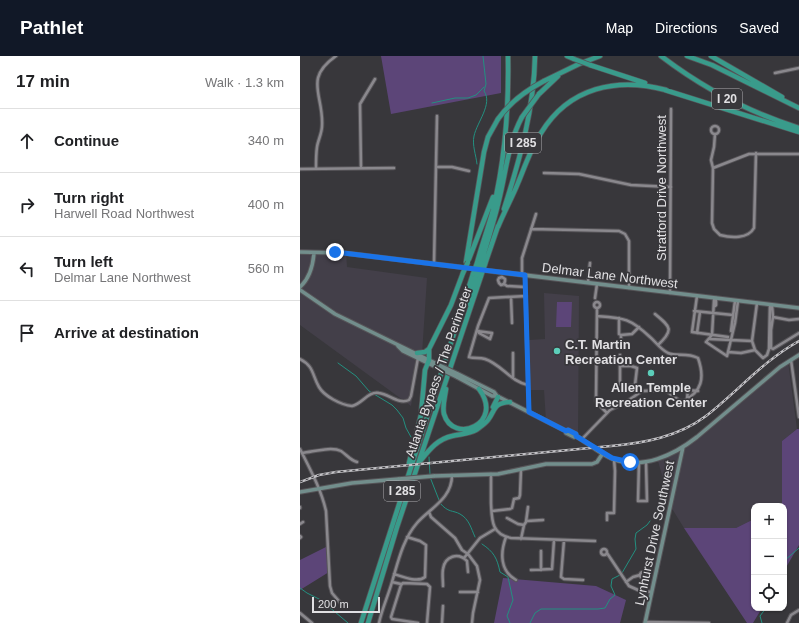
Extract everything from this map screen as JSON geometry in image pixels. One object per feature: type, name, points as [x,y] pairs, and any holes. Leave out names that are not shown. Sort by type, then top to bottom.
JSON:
[{"type":"highway","name":"Atlanta Bypass / The Perimeter","points":[[361,623],[446,359],[481,263],[499,179],[505,141],[508,80],[507,56]]},
{"type":"highway","name":"Atlanta Bypass / The Perimeter","points":[[368,623],[446,382],[477,275],[498,227],[515,173],[526,132],[535,56]]},
{"type":"highway","points":[[567,56],[666,90],[799,132]]},
{"type":"highway","points":[[467,262],[484,152],[488,137],[498,119],[506,108],[519,96],[544,81],[600,56]]},
{"type":"highway","name":"I 20","points":[[662,56],[694,80],[728,99],[764,116],[799,128]]},
{"type":"highway","points":[[687,56],[712,65],[799,107]]},
{"type":"highway","name":"I 20","points":[[711,56],[799,107]]},
{"type":"highway","points":[[481,263],[497,207],[509,149],[515,131],[522,117],[538,94],[558,76],[572,68]]},
{"type":"highway","points":[[498,227],[538,138],[550,121],[566,105],[579,96],[613,85],[640,84],[666,90]]},
{"type":"highway","points":[[404,486],[421,415],[425,370],[428,361],[429,349],[451,305],[499,179]]},
{"type":"highway","points":[[417,355],[429,349]]},
{"type":"highway","points":[[446,382],[443,410],[449,422],[457,428],[468,429],[477,425],[485,416],[497,396]]},
{"type":"highway","points":[[479,389],[486,402],[485,416]]},
{"type":"highway","points":[[480,426],[487,417],[497,396]]},
{"type":"highway","points":[[419,462],[431,447],[440,441],[449,437],[469,433],[486,422],[497,405],[503,402],[510,402]]},
{"type":"street","points":[[316,168],[317,149],[322,126],[317,80],[324,65],[336,56]]},
{"type":"street","points":[[775,74],[799,68]]},
{"type":"street","points":[[361,168],[360,104],[375,79]]},
{"type":"street","name":"Stratford Drive Northwest","points":[[670,293],[671,108]]},
{"type":"street","points":[[434,264],[437,116]]},
{"type":"street","points":[[715,134],[711,160],[713,168],[712,223],[714,229],[723,236],[746,236],[752,232],[755,225],[756,153]]},
{"type":"street","points":[[713,168],[742,156],[756,153],[799,154]]},
{"type":"street","points":[[436,167],[452,167],[470,171]]},
{"type":"street","points":[[300,168],[394,168]]},
{"type":"street","points":[[544,173],[579,174],[595,176],[631,185],[671,187]]},
{"type":"street","points":[[529,412],[526,287],[522,258],[536,214]]},
{"type":"street","points":[[531,229],[608,230],[623,232],[629,241],[629,288]]},
{"type":"street","name":"Delmar Lane Northwest","points":[[300,252],[344,253],[799,308]]},
{"type":"street","points":[[300,287],[308,276],[314,253]]},
{"type":"street","points":[[588,282],[590,263]]},
{"type":"street","points":[[504,284],[507,286],[526,287]]},
{"type":"street","points":[[595,298],[597,284]]},
{"type":"street","points":[[300,290],[334,314],[458,376],[494,392],[497,396]]},
{"type":"street","points":[[526,296],[489,298],[469,357],[474,359],[484,358],[518,382],[528,385]]},
{"type":"street","points":[[697,296],[692,332],[728,337]]},
{"type":"street","points":[[511,297],[512,323]]},
{"type":"street","points":[[716,298],[717,300],[712,335],[706,342],[727,356],[735,323],[736,301]]},
{"type":"street","points":[[731,331],[736,301]]},
{"type":"street","points":[[757,304],[752,341],[755,350],[763,358],[766,357],[769,352],[771,305]]},
{"type":"street","points":[[771,305],[773,317],[771,348],[773,349],[799,333]]},
{"type":"street","points":[[597,308],[596,401],[607,413]]},
{"type":"street","points":[[694,311],[734,315]]},
{"type":"street","points":[[697,333],[700,312]]},
{"type":"street","points":[[655,314],[666,323],[670,330],[669,334],[658,345]]},
{"type":"street","points":[[582,440],[614,407],[626,402],[639,392],[646,390],[665,390],[683,402],[696,394],[701,385],[701,366],[698,358],[687,354],[670,354],[630,321],[619,318],[597,316]]},
{"type":"street","points":[[773,317],[789,320],[799,319]]},
{"type":"street","points":[[619,318],[621,348]]},
{"type":"street","points":[[621,335],[632,334],[639,327]]},
{"type":"street","points":[[478,331],[492,333],[490,339],[479,334],[478,331]]},
{"type":"street","points":[[709,339],[752,341]]},
{"type":"street","points":[[728,352],[741,353],[755,350]]},
{"type":"street","points":[[513,353],[513,378]]},
{"type":"street","points":[[300,359],[312,369],[322,391],[336,400],[352,406],[376,393],[380,393],[402,402],[409,400],[411,396],[417,355]]},
{"type":"street","points":[[620,355],[620,385],[635,385]]},
{"type":"street","points":[[458,376],[492,396],[497,396],[566,431],[568,430],[576,434],[576,436],[582,440],[614,459],[630,462],[646,462],[672,453],[683,447],[791,359],[799,355]]},
{"type":"street","points":[[791,359],[799,417]]},
{"type":"street","points":[[620,366],[631,366],[637,368],[635,385],[639,392]]},
{"type":"street","points":[[687,400],[688,390],[698,391]]},
{"type":"street","name":"Lynhurst Drive Southwest","points":[[645,622],[683,447]]},
{"type":"street","points":[[300,449],[319,488],[326,511],[330,586],[332,593],[343,606]]},
{"type":"street","points":[[302,453],[335,449],[357,462]]},
{"type":"street","points":[[672,453],[681,458]]},
{"type":"street","points":[[300,492],[352,483],[434,476],[505,473],[546,464],[594,463],[597,462],[604,454]]},
{"type":"street","points":[[607,520],[607,512],[614,513],[614,459]]},
{"type":"street","points":[[638,462],[638,501],[647,501],[646,462]]},
{"type":"street","points":[[492,511],[512,508],[514,499],[518,498],[520,495],[521,469]]},
{"type":"street","points":[[491,474],[492,518],[495,529],[502,535],[521,539],[595,541]]},
{"type":"street","points":[[379,623],[407,537],[418,522],[444,498],[452,481],[452,475]]},
{"type":"street","points":[[521,539],[524,525],[527,521],[528,507]]},
{"type":"street","points":[[429,512],[431,517],[455,538],[462,550],[468,554],[477,566],[480,580],[472,623]]},
{"type":"street","points":[[507,518],[518,524],[524,525]]},
{"type":"street","points":[[527,521],[543,520]]},
{"type":"street","points":[[464,558],[480,538],[495,529]]},
{"type":"street","points":[[394,574],[412,579],[421,579],[425,577],[426,545],[407,537]]},
{"type":"street","points":[[506,537],[503,546],[503,564],[509,576],[516,580]]},
{"type":"street","points":[[531,570],[553,568],[554,540]]},
{"type":"street","points":[[564,540],[561,578],[583,580]]},
{"type":"street","points":[[541,551],[541,570]]},
{"type":"street","points":[[607,553],[626,582],[632,588],[651,592]]},
{"type":"street","points":[[443,586],[443,568],[447,561],[453,556],[464,558],[468,561],[468,572]]},
{"type":"street","points":[[626,582],[633,577],[640,575]]},
{"type":"street","points":[[392,582],[402,584],[427,584],[430,587],[427,623]]},
{"type":"street","points":[[402,584],[400,585],[391,615],[392,619],[400,622],[418,623]]},
{"type":"street","points":[[460,592],[478,592]]},
{"type":"street","points":[[442,623],[443,606]]},
{"type":"street","points":[[787,623],[791,615],[799,610]]},
{"type":"street","points":[[300,613],[312,623]]},
{"type":"street","points":[[645,622],[709,623]]},
{"type":"shaded area","points":[[381,56],[501,56],[501,93],[391,114]]},
{"type":"shaded area","points":[[300,249],[346,252],[347,267],[427,278],[422,354],[419,360],[411,406],[300,325]]},
{"type":"shaded area","points":[[544,293],[579,296],[578,438],[546,421],[544,390],[529,390],[529,340],[545,339]]},
{"type":"shaded area","points":[[557,302],[572,302],[571,327],[556,327]]},
{"type":"shaded area","points":[[788,361],[797,429],[782,441],[782,503],[751,503],[751,520],[736,528],[684,528],[671,507],[658,461],[694,440]]},
{"type":"shaded area","points":[[799,429],[799,545],[787,566],[787,503],[782,503],[782,441]]},
{"type":"shaded area","points":[[751,520],[751,611],[760,611],[753,623],[747,623],[684,528],[736,528]]},
{"type":"shaded area","points":[[328,546],[329,572],[300,590],[300,560]]},
{"type":"shaded area","points":[[503,578],[596,586],[626,600],[620,623],[494,623]]},
{"type":"waterway","points":[[477,164],[474,136],[487,102],[484,91],[486,84],[483,56]]},
{"type":"waterway","points":[[432,103],[455,98],[468,98],[476,95],[484,87]]},
{"type":"waterway","points":[[338,363],[356,376],[369,391],[392,405],[397,410],[403,418],[411,437]]},
{"type":"waterway","points":[[429,457],[430,474]]},
{"type":"waterway","points":[[430,477],[439,500]]},
{"type":"waterway","points":[[440,503],[450,511],[460,514],[466,518],[475,537]]},
{"type":"waterway","points":[[622,573],[636,549],[636,533],[650,521]]},
{"type":"waterway","points":[[482,544],[494,556],[498,563],[500,572],[508,577],[513,600],[507,616],[510,623]]},
{"type":"waterway","points":[[787,558],[799,548]]},
{"type":"waterway","points":[[530,623],[535,613],[541,609],[605,608],[610,599],[615,595],[611,586],[612,579],[620,575]]},
{"type":"waterway","points":[[300,588],[321,600],[348,623]]},
{"type":"waterway","points":[[762,623],[760,616],[764,611]]},
{"type":"railway","points":[[300,482],[319,475],[336,472],[623,445],[660,438],[684,429],[706,416],[774,357],[799,341]]},
{"type":"place","name":"C.T. Martin Recreation Center","points":[[557,351]]},
{"type":"place","name":"Allen Temple Recreation Center","points":[[651,373]]},
{"type":"route","points":[[335,252],[525,275],[529,412],[566,431],[568,430],[576,434],[576,436],[612,458],[630,462]]}]
